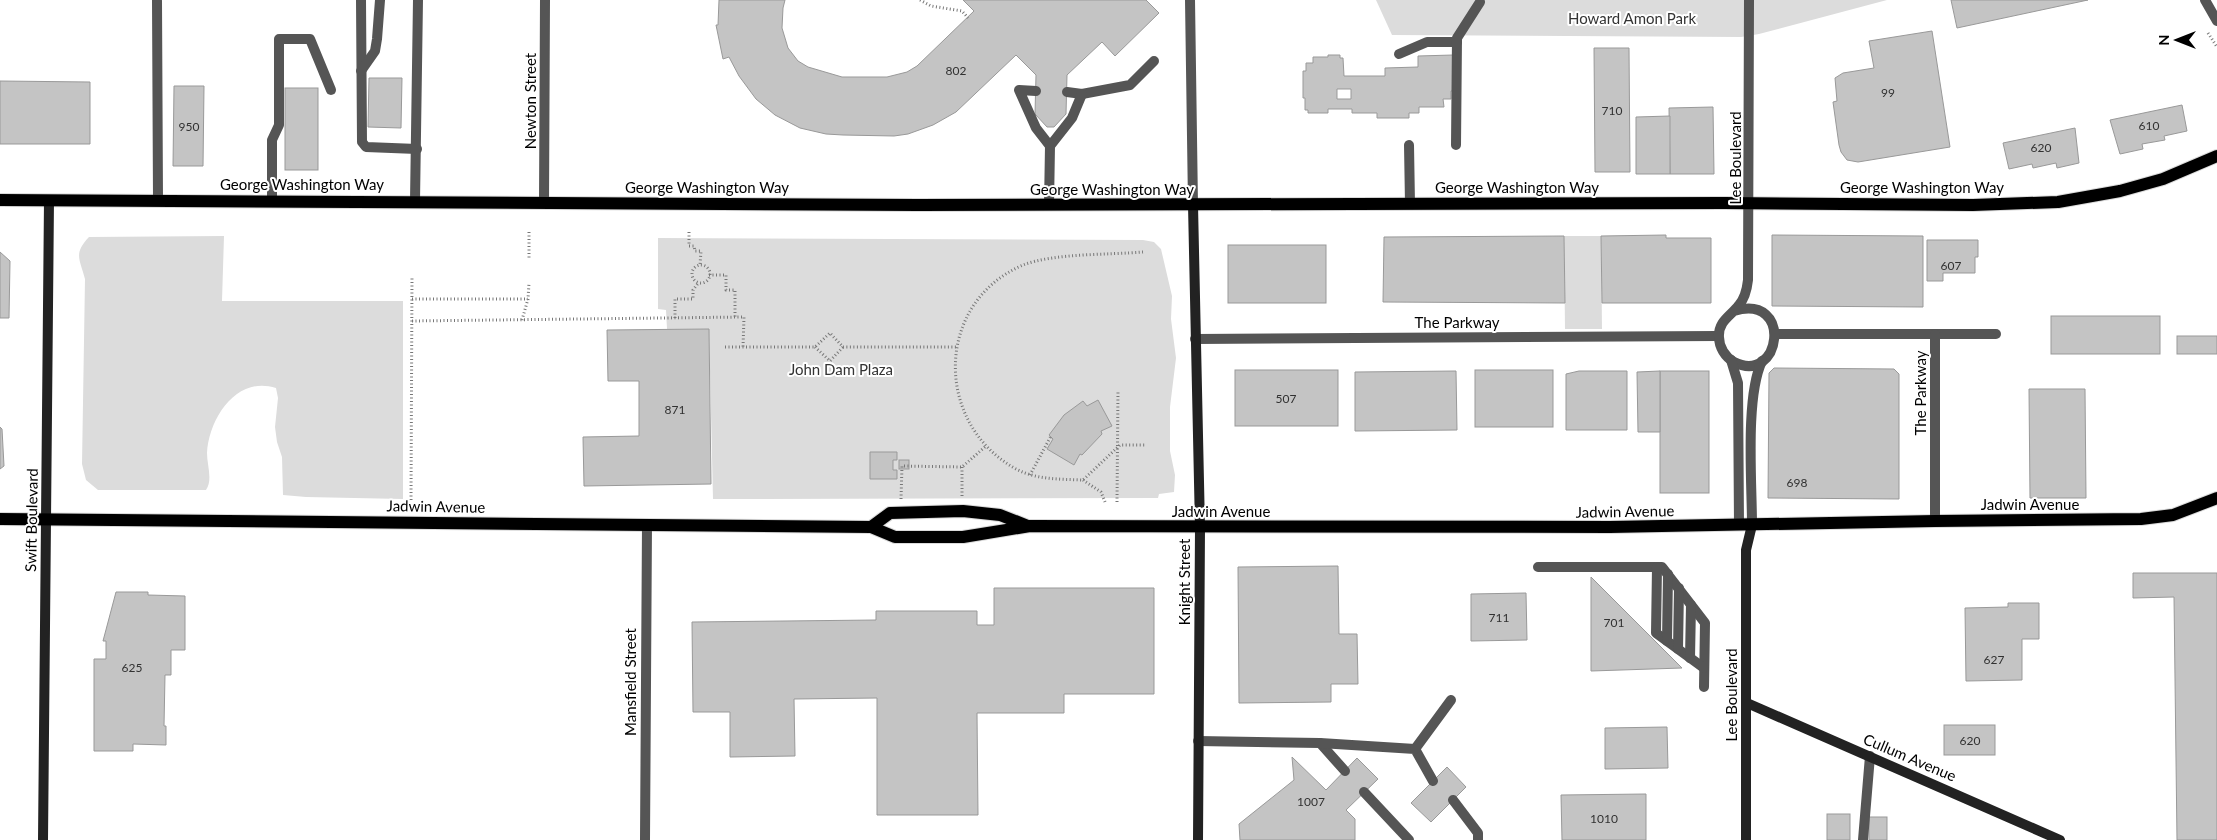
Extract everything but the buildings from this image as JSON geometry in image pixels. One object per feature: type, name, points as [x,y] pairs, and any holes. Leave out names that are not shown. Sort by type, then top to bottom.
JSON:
[{"type":"main road","name":"George Washington Way","points":[[0,200],[1049,205],[1750,203],[1973,205],[2058,202],[2141,186],[2190,169],[2217,156]]},
{"type":"main road","name":"Jadwin Avenue","points":[[0,519],[871,527],[895,537],[963,537],[1030,526],[1600,528],[1935,521],[2149,519],[2173,515],[2217,498]]},
{"type":"main road","name":"Jadwin Avenue","points":[[871,527],[890,513],[963,511],[1000,515],[1030,526]]},
{"type":"street","points":[[157,0],[158,200]]},
{"type":"street","points":[[361,0],[362,142],[366,147],[417,149]]},
{"type":"street","points":[[361,71],[375,51],[378,39],[380,0]]},
{"type":"street","points":[[416,201],[418,0]]},
{"type":"street","name":"Newton Street","points":[[544,202],[545,0]]},
{"type":"street","points":[[1190,0],[1193,205]]},
{"type":"street","name":"Lee Boulevard","points":[[1746,550],[1739,525],[1737,376],[1731,360],[1724,354],[1718,336],[1723,322],[1743,298],[1748,280],[1750,203],[1749,0]]},
{"type":"street","points":[[2206,0],[2217,21]]},
{"type":"street","points":[[1456,144],[1457,38],[1480,2]]},
{"type":"street","points":[[272,200],[272,140],[279,125],[279,39],[310,39],[331,90]]},
{"type":"street","points":[[1399,54],[1428,42],[1457,42]]},
{"type":"street","points":[[1067,92],[1082,94],[1130,85],[1154,61]]},
{"type":"street","points":[[1036,92],[1019,90],[1036,128],[1050,146]]},
{"type":"street","points":[[1049,205],[1050,146],[1072,118],[1082,94]]},
{"type":"street","points":[[1409,144],[1410,204]]},
{"type":"street","name":"Swift Boulevard","points":[[43,840],[49,200]]},
{"type":"street","name":"Knight Street","points":[[1193,205],[1200,528],[1198,840]]},
{"type":"street","points":[[1734,311],[1743,308],[1761,312],[1768,318],[1776,334]]},
{"type":"street","name":"Lee Boulevard","points":[[1746,840],[1746,550],[1752,525],[1753,406],[1756,381],[1762,361],[1772,350],[1776,334]]},
{"type":"street","name":"The Parkway","points":[[1776,334],[1935,334],[1935,521]]},
{"type":"street","points":[[1935,334],[1996,334]]},
{"type":"street","name":"The Parkway","points":[[1195,338],[1718,336]]},
{"type":"street","points":[[1731,360],[1746,365],[1762,361]]},
{"type":"street","name":"Mansfield Street","points":[[645,840],[647,524]]},
{"type":"street","points":[[1538,567],[1662,567],[1705,624],[1704,687]]},
{"type":"street","points":[[1657,567],[1656,633],[1704,668]]},
{"type":"street","points":[[1667,641],[1668,574]]},
{"type":"street","points":[[1678,649],[1679,588]]},
{"type":"street","points":[[1690,658],[1691,605]]},
{"type":"street","points":[[1415,749],[1452,700]]},
{"type":"street","name":"Cullum Avenue","points":[[1747,703],[2060,840]]},
{"type":"street","points":[[1198,741],[1320,743],[1415,749]]},
{"type":"street","points":[[1320,743],[1345,771]]},
{"type":"street","points":[[1415,749],[1433,781]]},
{"type":"street","points":[[1863,840],[1870,756]]},
{"type":"street","points":[[1364,792],[1409,840]]},
{"type":"street","points":[[1453,800],[1478,833],[1478,840]]},
{"type":"path","points":[[920,0],[930,6],[962,12],[968,18]]},
{"type":"path","points":[[529,232],[529,258]]},
{"type":"path","points":[[689,232],[689,246],[694,246],[695,251],[701,251],[700,265]]},
{"type":"path","points":[[1105,502],[1101,492],[1083,480],[1056,480],[1030,475],[1006,462],[986,446],[966,417],[960,404],[954,372],[957,346],[966,320],[973,307],[996,282],[1023,266],[1050,258],[1144,252]]},
{"type":"path","points":[[700,265],[707,268],[709,275],[704,282],[698,282],[692,277],[692,271],[700,265]]},
{"type":"path","points":[[709,275],[726,275],[726,290],[735,290],[735,317]]},
{"type":"path","points":[[411,500],[412,276]]},
{"type":"path","points":[[675,318],[675,299],[693,299],[693,290],[698,282]]},
{"type":"path","points":[[522,320],[528,299],[529,283]]},
{"type":"path","points":[[412,298],[528,299]]},
{"type":"path","points":[[412,321],[744,317],[744,347]]},
{"type":"path","points":[[725,347],[815,347],[830,333],[843,347]]},
{"type":"path","points":[[815,347],[830,361],[843,347],[957,346]]},
{"type":"path","points":[[1117,502],[1118,390]]},
{"type":"path","points":[[1030,475],[1050,436]]},
{"type":"path","points":[[1083,480],[1120,445],[1146,445]]},
{"type":"path","points":[[901,502],[902,466],[962,467],[986,446]]},
{"type":"path","points":[[962,467],[963,511]]},
{"type":"green space","name":"Howard Amon Park","points":[[1376,0],[1887,0],[1759,34],[1741,37],[1392,35]]},
{"type":"green space","points":[[224,236],[222,301],[403,301],[403,499],[283,495],[282,457],[275,427],[278,398],[276,388],[262,386],[249,388],[238,394],[228,402],[219,414],[209,440],[207,453],[209,482],[206,490],[98,490],[86,480],[82,464],[85,279],[79,257],[81,248],[89,237]]},
{"type":"green space","points":[[1564,236],[1601,236],[1602,329],[1565,329]]},
{"type":"green space","name":"John Dam Plaza","points":[[658,238],[1143,240],[1154,242],[1161,249],[1172,296],[1171,319],[1176,358],[1170,407],[1170,451],[1175,475],[1174,492],[1159,494],[1158,498],[713,499],[709,329],[667,329],[666,310],[658,309]]}]
